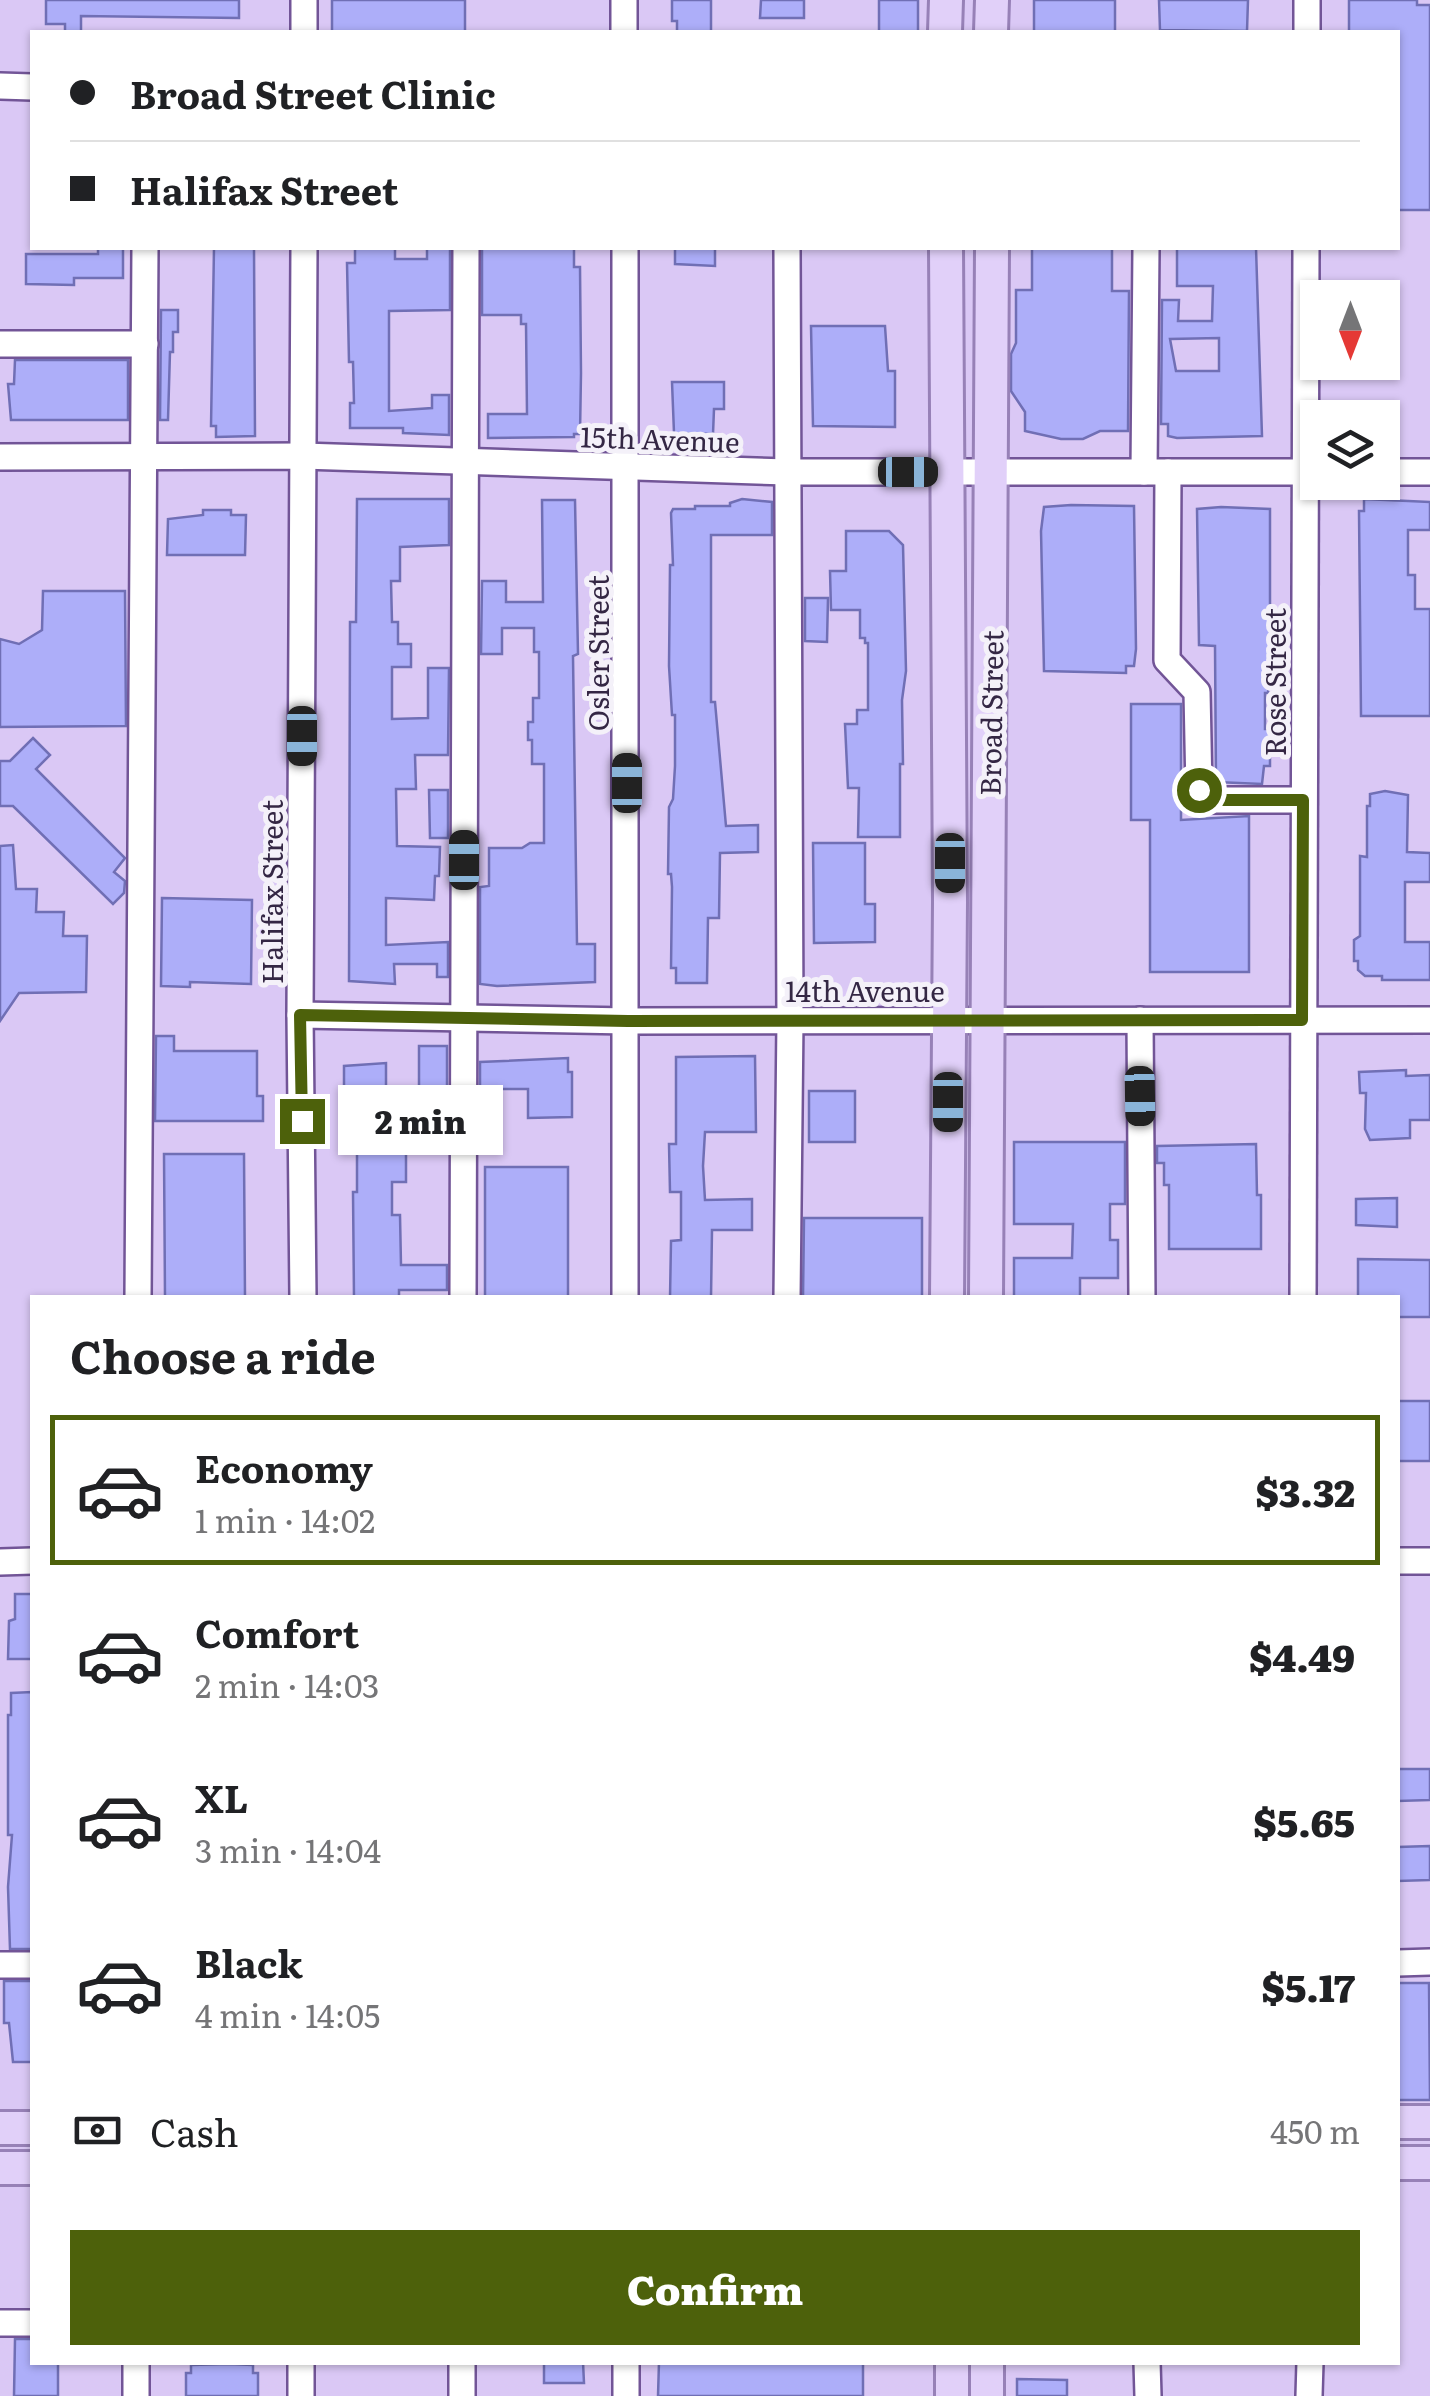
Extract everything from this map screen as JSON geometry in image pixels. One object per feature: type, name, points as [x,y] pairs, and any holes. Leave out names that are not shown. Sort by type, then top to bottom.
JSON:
[{"type":"main road","points":[[946,0],[946,30]]},
{"type":"main road","points":[[992,0],[992,30]]},
{"type":"main road","name":"Broad Street","points":[[946,250],[947,1295]]},
{"type":"main road","name":"Broad Street","points":[[986,1295],[992,250]]},
{"type":"main road","points":[[1400,2122],[1430,2122]]},
{"type":"main road","points":[[0,2128],[30,2128]]},
{"type":"main road","points":[[1400,2163],[1430,2163]]},
{"type":"main road","points":[[0,2168],[30,2168]]},
{"type":"main road","points":[[952,2365],[952,2396]]},
{"type":"main road","points":[[987,2365],[988,2396]]},
{"type":"street","points":[[304,0],[304,30]]},
{"type":"street","points":[[624,0],[624,30]]},
{"type":"street","points":[[1307,0],[1307,30]]},
{"type":"street","points":[[0,86],[30,86]]},
{"type":"street","points":[[138,1295],[145,250]]},
{"type":"street","name":"Halifax Street","points":[[303,1295],[300,1015],[304,250]]},
{"type":"street","points":[[462,1295],[466,250]]},
{"type":"street","name":"Osler Street","points":[[625,250],[625,1295]]},
{"type":"street","points":[[786,250],[790,1020],[787,1295]]},
{"type":"street","points":[[1146,250],[1167,660],[1197,692],[1199,790],[1214,800],[1303,800]]},
{"type":"street","name":"Rose Street","points":[[1306,250],[1309,400]]},
{"type":"street","points":[[0,344],[145,344]]},
{"type":"street","name":"15th Avenue","points":[[0,457],[303,456],[788,472],[1300,472]]},
{"type":"street","points":[[1400,472],[1430,472]]},
{"type":"street","name":"Rose Street","points":[[1303,1295],[1303,800],[1310,500]]},
{"type":"street","name":"14th Avenue","points":[[300,1015],[628,1021],[1430,1020]]},
{"type":"street","points":[[1140,1020],[1142,1295]]},
{"type":"street","points":[[1400,1561],[1430,1561]]},
{"type":"street","points":[[0,1562],[30,1562]]},
{"type":"street","points":[[1400,1963],[1430,1962]]},
{"type":"street","points":[[0,1965],[30,1966]]},
{"type":"street","points":[[0,2323],[30,2323]]},
{"type":"street","points":[[136,2365],[136,2396]]},
{"type":"street","points":[[301,2365],[301,2396]]},
{"type":"street","points":[[462,2365],[462,2396]]},
{"type":"street","points":[[626,2365],[626,2396]]},
{"type":"street","points":[[1147,2365],[1148,2396]]},
{"type":"street","points":[[1309,2396],[1310,2365]]},
{"type":"building","points":[[46,0],[239,0],[239,18],[81,16],[81,30],[65,30],[65,24],[46,24]]},
{"type":"building","points":[[332,0],[465,0],[465,30],[332,30]]},
{"type":"building","points":[[672,0],[711,0],[711,30],[677,30],[677,21],[672,21]]},
{"type":"building","points":[[761,0],[804,0],[804,18],[760,18]]},
{"type":"building","points":[[879,0],[918,0],[918,30],[879,30]]},
{"type":"building","points":[[1034,0],[1115,0],[1115,30],[1034,30]]},
{"type":"building","points":[[1159,0],[1248,0],[1247,30],[1160,30]]},
{"type":"building","points":[[1349,0],[1417,0],[1417,5],[1430,5],[1430,210],[1400,210],[1400,30],[1349,30]]},
{"type":"building","points":[[98,250],[123,250],[123,278],[74,278],[74,285],[26,284],[26,254],[98,254]]},
{"type":"building","points":[[214,250],[254,250],[255,436],[216,437],[216,426],[211,426]]},
{"type":"building","points":[[355,250],[395,250],[395,259],[427,259],[427,250],[450,250],[450,310],[389,311],[389,411],[432,408],[432,395],[449,395],[449,435],[403,433],[403,428],[350,428],[350,403],[354,403],[347,263],[355,263]]},
{"type":"building","points":[[482,250],[574,250],[574,267],[580,267],[580,434],[488,438],[488,414],[527,414],[526,324],[521,324],[521,315],[482,315]]},
{"type":"building","points":[[675,250],[715,250],[715,266],[675,264]]},
{"type":"building","points":[[1032,250],[1112,250],[1112,291],[1129,291],[1128,431],[1100,431],[1083,439],[1061,439],[1025,431],[1025,412],[1011,391],[1011,354],[1016,343],[1016,290],[1032,290]]},
{"type":"building","points":[[1177,250],[1256,250],[1262,436],[1177,438],[1168,436],[1168,424],[1161,424],[1162,300],[1179,300],[1178,321],[1212,321],[1213,286],[1177,286]],"holes":[[[1219,338],[1219,371],[1176,371],[1170,339]]]},
{"type":"building","points":[[161,310],[178,310],[178,332],[173,332],[170,352],[168,420],[160,420]]},
{"type":"building","points":[[811,326],[885,326],[888,371],[895,371],[895,427],[813,426]]},
{"type":"building","points":[[15,360],[128,360],[128,420],[11,420],[8,384],[14,384]]},
{"type":"building","points":[[672,382],[724,382],[724,409],[714,409],[713,434],[674,433]]},
{"type":"building","points":[[357,499],[449,499],[449,545],[400,547],[400,581],[391,581],[392,622],[398,622],[398,644],[411,644],[411,667],[392,667],[392,719],[428,718],[428,668],[449,668],[448,755],[415,755],[416,789],[396,789],[397,846],[440,847],[439,876],[435,876],[434,900],[386,898],[386,945],[448,942],[448,977],[437,977],[437,964],[394,964],[395,984],[349,981],[350,622],[356,622]]},
{"type":"building","points":[[742,499],[772,502],[772,535],[711,535],[711,702],[715,702],[726,826],[758,825],[758,852],[720,853],[719,918],[708,918],[707,983],[676,983],[676,968],[671,968],[672,887],[668,874],[669,807],[675,766],[675,715],[669,666],[671,513],[673,509],[695,506],[730,506]]},
{"type":"building","points":[[542,500],[575,500],[577,944],[595,944],[595,982],[497,986],[480,984],[480,887],[489,886],[489,848],[544,843],[544,764],[532,764],[532,740],[528,740],[533,698],[539,698],[539,652],[534,652],[534,628],[502,628],[502,654],[481,654],[482,581],[506,581],[506,602],[543,602]]},
{"type":"building","points":[[1364,500],[1430,502],[1430,530],[1408,530],[1408,575],[1415,575],[1415,609],[1430,609],[1430,716],[1361,716],[1359,511],[1364,511]]},
{"type":"building","points":[[1134,506],[1136,649],[1134,666],[1126,666],[1126,673],[1044,671],[1044,507]]},
{"type":"building","points":[[1197,509],[1270,509],[1270,665],[1265,729],[1270,729],[1270,766],[1264,766],[1262,784],[1216,782],[1215,646],[1199,645]]},
{"type":"building","points":[[203,510],[231,510],[231,515],[246,515],[245,555],[167,555],[168,519],[203,515]]},
{"type":"building","points":[[846,531],[889,531],[903,545],[906,671],[900,837],[858,837],[859,788],[848,788],[845,724],[857,724],[857,710],[868,710],[868,643],[860,638],[860,610],[831,610],[830,571],[846,571]]},
{"type":"building","points":[[43,591],[125,591],[126,726],[0,727],[0,639],[19,644],[42,630]]},
{"type":"building","points":[[805,598],[828,598],[827,642],[805,641]]},
{"type":"building","points":[[1131,704],[1181,704],[1181,820],[1249,816],[1249,972],[1150,972],[1150,820],[1131,820]]},
{"type":"building","points":[[33,738],[50,755],[36,769],[125,858],[114,872],[125,881],[124,893],[113,904],[13,806],[0,806],[0,761],[10,761]]},
{"type":"building","points":[[429,790],[448,790],[448,838],[430,838]]},
{"type":"building","points":[[1385,791],[1408,795],[1407,852],[1430,853],[1430,882],[1405,882],[1405,942],[1430,942],[1430,980],[1365,976],[1358,970],[1358,961],[1354,961],[1354,940],[1360,936],[1360,856],[1367,857],[1367,806],[1370,794]]},
{"type":"building","points":[[813,843],[865,843],[865,904],[875,904],[875,942],[814,943]]},
{"type":"building","points":[[13,845],[16,889],[37,889],[36,912],[64,912],[63,936],[87,936],[86,992],[19,993],[0,1021],[0,846]]},
{"type":"building","points":[[162,898],[252,900],[251,984],[190,982],[190,987],[161,986]]},
{"type":"building","points":[[156,1036],[174,1036],[174,1051],[257,1051],[257,1096],[263,1096],[263,1121],[155,1121]]},
{"type":"building","points":[[419,1046],[447,1046],[447,1089],[419,1089]]},
{"type":"building","points":[[755,1056],[756,1132],[705,1132],[705,1200],[752,1199],[752,1230],[712,1230],[711,1295],[670,1295],[671,1241],[681,1240],[681,1192],[670,1192],[669,1144],[676,1144],[676,1057]]},
{"type":"building","points":[[568,1058],[568,1072],[572,1072],[572,1117],[528,1118],[528,1089],[480,1089],[480,1062]]},
{"type":"building","points":[[386,1063],[386,1105],[391,1105],[393,1153],[406,1153],[406,1182],[392,1182],[392,1215],[400,1215],[401,1265],[447,1265],[447,1290],[354,1295],[353,1192],[357,1192],[357,1143],[344,1143],[344,1066]]},
{"type":"building","points":[[1406,1070],[1406,1076],[1430,1075],[1430,1120],[1410,1120],[1410,1138],[1370,1140],[1365,1129],[1366,1093],[1360,1093],[1359,1072]]},
{"type":"building","points":[[809,1091],[855,1091],[855,1142],[809,1142]]},
{"type":"building","points":[[1014,1142],[1125,1142],[1125,1204],[1110,1204],[1110,1240],[1118,1240],[1118,1278],[1080,1278],[1080,1295],[1014,1295],[1014,1258],[1072,1258],[1073,1224],[1014,1224]]},
{"type":"building","points":[[1256,1144],[1261,1249],[1169,1249],[1169,1185],[1164,1185],[1164,1163],[1157,1163],[1157,1146]]},
{"type":"building","points":[[164,1154],[244,1154],[245,1295],[165,1295]]},
{"type":"building","points":[[485,1167],[568,1167],[568,1295],[485,1295]]},
{"type":"building","points":[[1397,1198],[1397,1227],[1356,1225],[1356,1199]]},
{"type":"building","points":[[804,1218],[922,1218],[922,1295],[803,1295]]},
{"type":"building","points":[[1358,1259],[1430,1260],[1430,1317],[1400,1317],[1400,1295],[1358,1295]]},
{"type":"building","points":[[1400,1401],[1430,1401],[1430,1461],[1400,1461]]},
{"type":"building","points":[[15,1594],[30,1594],[30,1659],[8,1659],[9,1621],[15,1619]]},
{"type":"building","points":[[30,1692],[30,1949],[10,1949],[11,1693]]},
{"type":"building","points":[[1400,1769],[1430,1769],[1430,1800],[1400,1801]]},
{"type":"building","points":[[1430,1846],[1430,1880],[1400,1881],[1400,1847]]},
{"type":"building","points":[[4,1981],[30,1981],[30,2062],[13,2062],[9,2023],[4,2023]]},
{"type":"building","points":[[1400,1983],[1429,1983],[1430,2100],[1400,2100]]},
{"type":"building","points":[[15,2339],[30,2339],[30,2365],[58,2365],[58,2396],[14,2396]]},
{"type":"building","points":[[191,2365],[253,2365],[253,2373],[258,2373],[258,2396],[186,2396],[186,2373],[191,2373]]},
{"type":"building","points":[[544,2365],[583,2365],[584,2383],[544,2383]]},
{"type":"building","points":[[659,2365],[863,2365],[863,2396],[658,2396]]},
{"type":"building","points":[[1017,2379],[1067,2380],[1067,2396],[1017,2396]]},
{"type":"route","points":[[302,1121],[300,1015],[628,1021],[1302,1020],[1303,800],[1214,800],[1199,790]]}]
